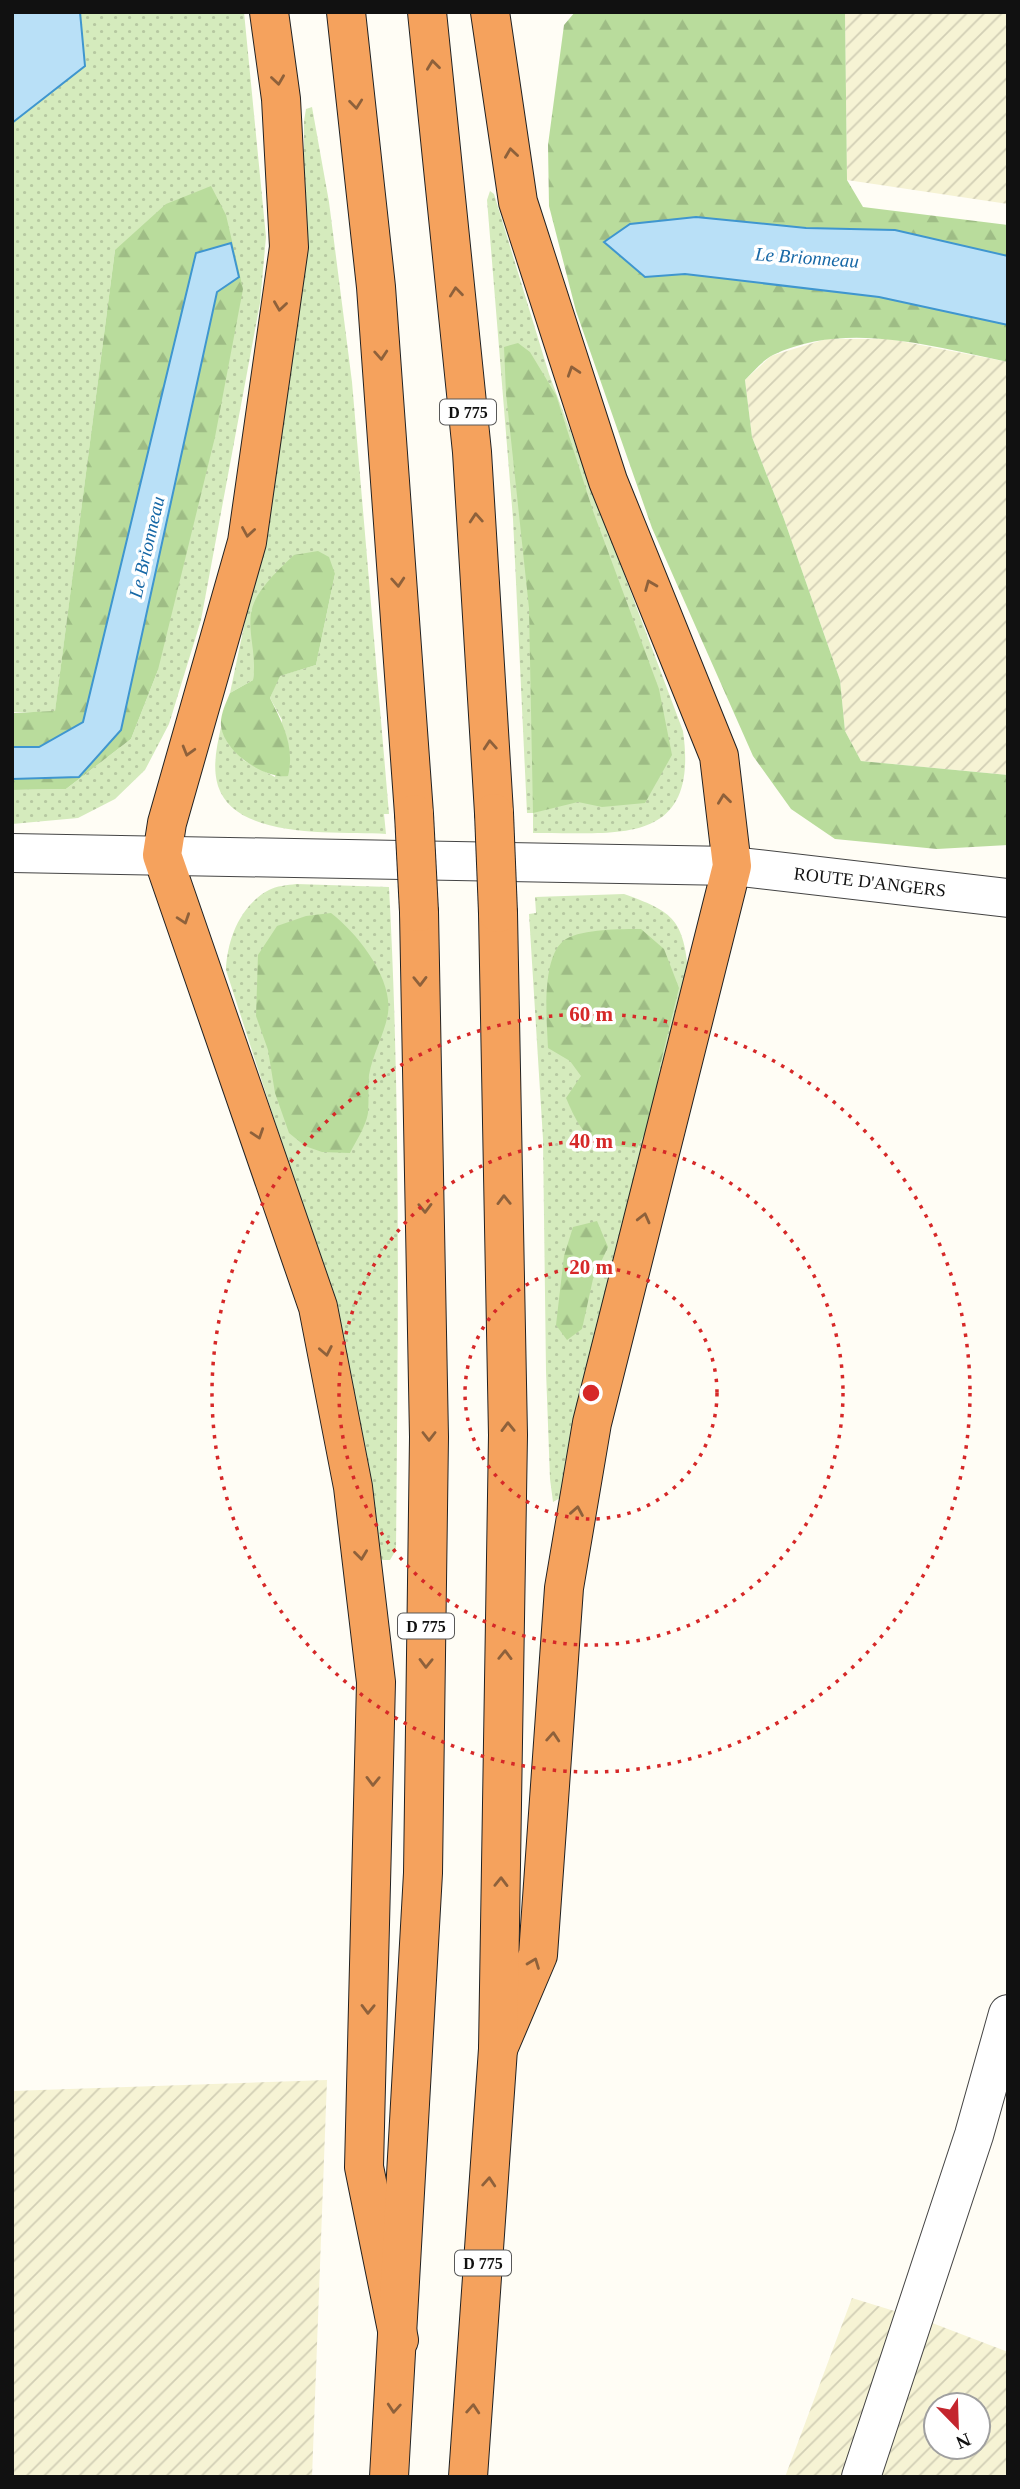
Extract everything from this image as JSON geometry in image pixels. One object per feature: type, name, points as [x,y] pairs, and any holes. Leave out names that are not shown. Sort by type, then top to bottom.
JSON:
[{"type":"highway","points":[[269,12],[281,99],[289,247],[247,542],[167,822],[162,855],[318,1307],[353,1487],[376,1682],[365,2167],[399,2340]]},
{"type":"highway","name":"D 775","points":[[346,12],[376,287],[414,814],[419,912],[429,1464],[423,1873],[399,2340],[389,2477]]},
{"type":"highway","name":"D 775","points":[[427,12],[472,452],[494,813],[508,1435],[498,2049],[468,2477]]},
{"type":"highway","points":[[490,12],[518,202],[608,481],[719,756],[732,866],[592,1423],[564,1588],[538,1955],[498,2049]]},
{"type":"street","name":"ROUTE D'ANGERS","points":[[12,853],[732,866],[1008,898]]},
{"type":"street","points":[[861,2477],[974,2136],[1008,2014]]},
{"type":"shaded area","points":[[845,12],[1008,12],[1008,204],[847,180]]},
{"type":"shaded area","points":[[826,339],[890,339],[1008,362],[1008,775],[861,761],[845,731],[840,680],[784,519],[752,437],[745,380],[771,356]]},
{"type":"shaded area","points":[[327,2080],[312,2477],[12,2477],[12,2091]]},
{"type":"shaded area","points":[[852,2298],[927,2321],[1008,2352],[1008,2477],[785,2477]]},
{"type":"green space","points":[[12,12],[244,12],[266,237],[260,303],[201,620],[169,724],[145,770],[115,799],[78,818],[12,824],[12,790],[66,789],[131,739],[158,670],[115,250],[55,712],[12,712]]},
{"type":"green space","points":[[575,12],[845,12],[847,180],[863,207],[1008,225],[1008,362],[890,340],[831,339],[773,355],[745,380],[752,437],[784,519],[840,680],[845,731],[861,761],[1008,775],[1008,845],[937,849],[835,839],[791,809],[753,756],[652,528],[576,311],[549,206],[548,145],[564,25]]},
{"type":"green space","points":[[312,107],[329,202],[352,382],[389,814],[384,814],[386,834],[317,832],[267,825],[245,816],[228,804],[218,786],[215,771],[221,727],[243,760],[275,777],[282,720],[270,698],[279,676],[316,665],[335,574],[276,572],[251,611],[256,658],[253,680],[230,693],[264,531],[304,277],[304,121],[306,109]]},
{"type":"green space","points":[[211,186],[226,215],[243,289],[215,437],[158,670],[131,739],[66,789],[12,790],[12,713],[55,711],[115,250],[166,204]]},
{"type":"green space","points":[[490,191],[494,194],[549,374],[683,731],[685,769],[678,797],[665,815],[645,826],[593,833],[533,833],[533,813],[527,813],[513,519],[487,200]]},
{"type":"green space","points":[[518,343],[530,352],[556,395],[593,511],[659,689],[672,755],[645,803],[602,807],[578,802],[533,813],[529,608],[506,393],[504,347]]},
{"type":"green space","points":[[318,551],[329,557],[335,574],[316,665],[280,676],[270,698],[289,745],[288,776],[278,776],[257,768],[237,754],[224,736],[221,718],[230,693],[253,680],[250,621],[257,597],[268,581],[294,555]]},
{"type":"green space","points":[[296,884],[389,887],[398,1218],[396,1550],[390,1560],[382,1560],[378,1552],[299,1196],[226,970],[232,935],[250,905],[272,889]]},
{"type":"green space","points":[[624,894],[653,906],[672,919],[682,938],[688,969],[562,1497],[553,1502],[546,1371],[543,1139],[529,914],[536,913],[535,897]]},
{"type":"green space","points":[[331,913],[352,932],[371,957],[385,985],[388,999],[386,1021],[369,1075],[367,1118],[350,1153],[322,1152],[305,1146],[289,1133],[275,1093],[268,1050],[256,1016],[258,955],[277,926],[306,916]]},
{"type":"green space","points":[[641,929],[664,949],[679,988],[659,1070],[653,1118],[637,1148],[599,1141],[584,1131],[578,1123],[566,1098],[581,1076],[570,1061],[548,1048],[546,1006],[552,959],[566,939],[592,931]]},
{"type":"green space","points":[[597,1221],[608,1247],[593,1279],[582,1329],[567,1340],[556,1325],[564,1256],[573,1227]]},
{"type":"water","points":[[12,12],[80,12],[85,66],[12,123]]},
{"type":"water","name":"Le Brionneau","points":[[696,217],[806,228],[895,230],[1008,256],[1008,325],[879,297],[685,274],[645,277],[604,242],[630,224]]},
{"type":"water","name":"Le Brionneau","points":[[231,243],[239,277],[217,292],[121,730],[79,777],[12,779],[12,747],[39,747],[83,722],[196,253]]}]
